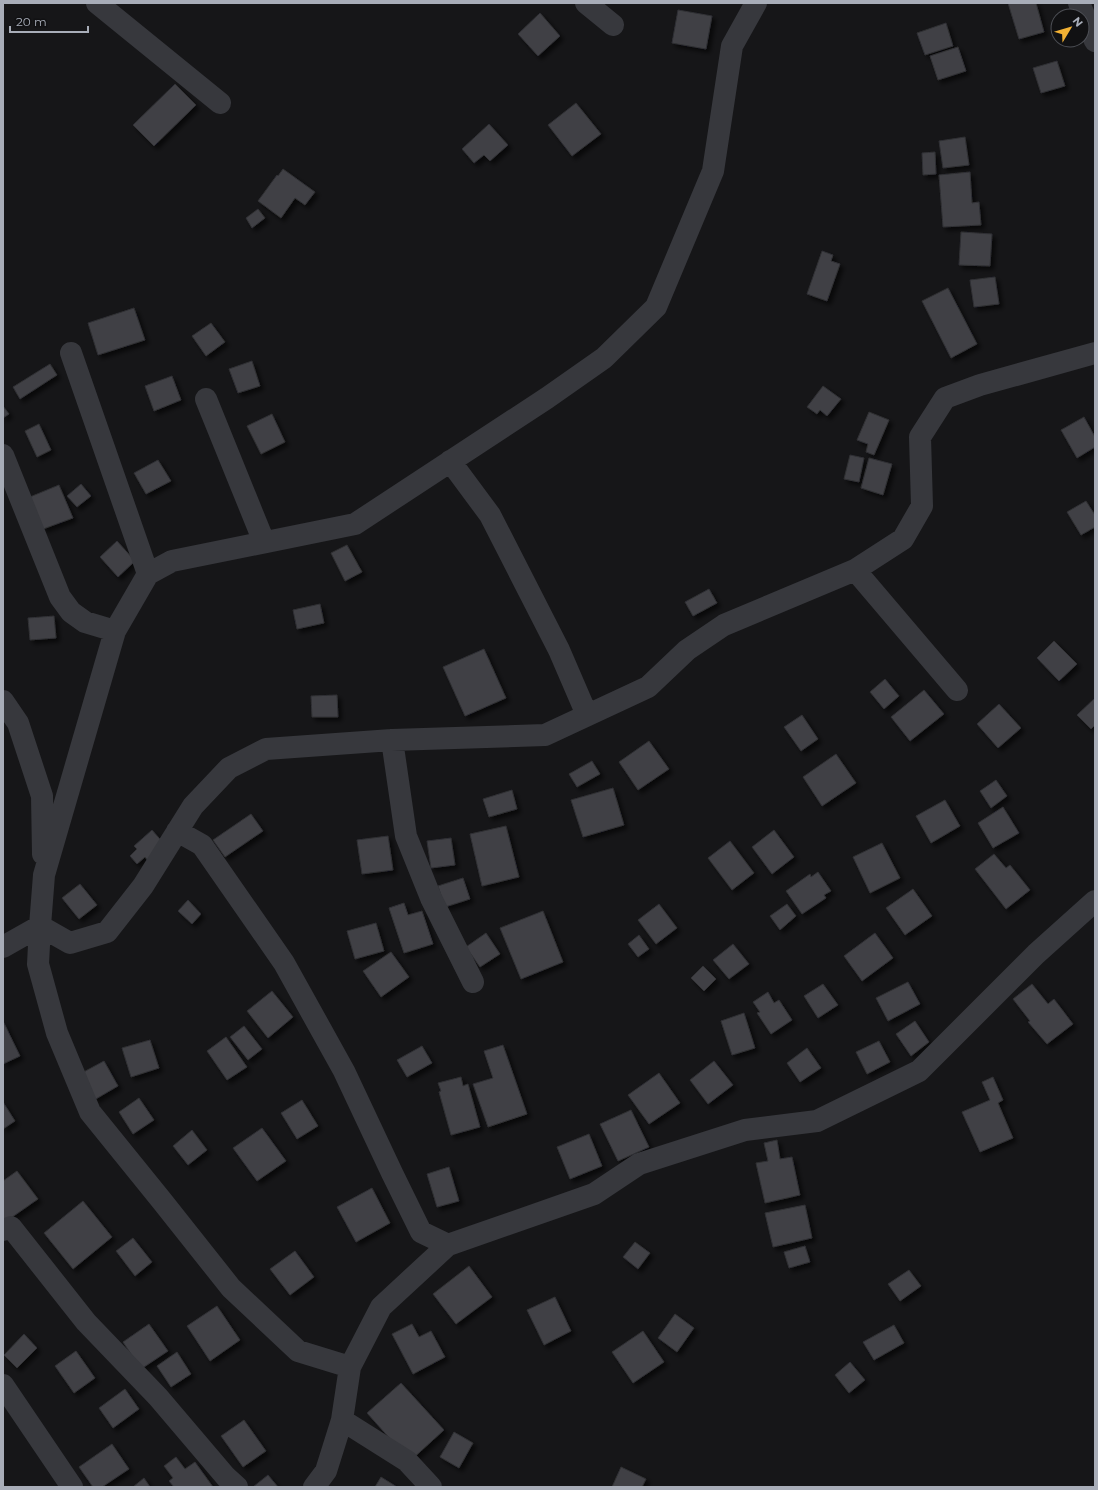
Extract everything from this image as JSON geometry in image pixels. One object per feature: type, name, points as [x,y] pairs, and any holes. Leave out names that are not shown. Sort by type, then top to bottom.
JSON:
[{"type":"street","points":[[97,3],[220,103]]},
{"type":"street","points":[[586,3],[613,25]]},
{"type":"street","points":[[44,875],[115,630],[148,574],[172,561],[355,524],[547,398],[604,358],[656,307],[713,171],[732,46],[756,3]]},
{"type":"street","points":[[1079,3],[1095,41]]},
{"type":"street","points":[[71,353],[148,574]]},
{"type":"street","points":[[40,926],[70,943],[107,932],[143,886],[193,806],[229,768],[266,748],[392,740],[545,735],[648,687],[687,650],[724,625],[855,570],[903,539],[922,506],[920,437],[945,398],[980,385],[1095,353]]},
{"type":"street","points":[[206,399],[264,542]]},
{"type":"street","points":[[3,455],[60,597],[71,612],[85,622],[115,630]]},
{"type":"street","points":[[450,461],[490,516],[559,650],[587,715]]},
{"type":"street","points":[[855,570],[957,690]]},
{"type":"street","points":[[3,701],[18,723],[42,796],[44,875],[38,964],[57,1033],[90,1112],[231,1288],[298,1352],[350,1367]]},
{"type":"street","points":[[392,740],[406,836],[431,898],[473,982]]},
{"type":"street","points":[[177,832],[202,844],[284,963],[344,1071],[421,1232],[448,1245]]},
{"type":"street","points":[[314,1487],[326,1471],[342,1420],[350,1367],[381,1307],[448,1245],[594,1194],[639,1164],[745,1130],[817,1121],[919,1071],[1036,954],[1095,901]]},
{"type":"street","points":[[3,948],[40,926]]},
{"type":"street","points":[[3,1230],[11,1227],[86,1322],[158,1397],[226,1477],[237,1487]]},
{"type":"street","points":[[3,1384],[72,1487]]},
{"type":"street","points":[[342,1420],[407,1461],[431,1487]]},
{"type":"building","points":[[1008,3],[1036,3],[1044,32],[1019,39]]},
{"type":"building","points":[[678,10],[712,16],[706,49],[672,43]]},
{"type":"building","points":[[540,13],[560,36],[538,56],[518,34]]},
{"type":"building","points":[[946,23],[953,46],[925,55],[917,33]]},
{"type":"building","points":[[958,47],[966,71],[938,80],[930,56]]},
{"type":"building","points":[[1057,61],[1065,86],[1041,93],[1033,68]]},
{"type":"building","points":[[175,84],[196,105],[154,146],[133,125]]},
{"type":"building","points":[[576,103],[601,134],[572,156],[548,125]]},
{"type":"building","points":[[489,124],[508,145],[490,161],[484,155],[474,163],[462,149]]},
{"type":"building","points":[[965,137],[969,165],[943,168],[939,141]]},
{"type":"building","points":[[935,152],[936,174],[923,175],[922,153]]},
{"type":"building","points":[[283,169],[315,192],[305,205],[295,198],[281,218],[258,201]]},
{"type":"building","points":[[970,172],[972,203],[979,202],[981,225],[943,227],[939,175]]},
{"type":"building","points":[[258,209],[265,218],[252,228],[246,218]]},
{"type":"building","points":[[961,232],[992,234],[990,266],[959,265]]},
{"type":"building","points":[[822,251],[833,255],[831,261],[840,264],[827,301],[807,294]]},
{"type":"building","points":[[995,277],[999,304],[974,307],[970,280]]},
{"type":"building","points":[[948,288],[977,344],[951,358],[922,301]]},
{"type":"building","points":[[134,308],[145,340],[98,355],[88,323]]},
{"type":"building","points":[[211,323],[225,342],[206,356],[192,336]]},
{"type":"building","points":[[252,361],[260,386],[238,393],[229,369]]},
{"type":"building","points":[[50,364],[57,375],[20,399],[13,387]]},
{"type":"building","points":[[172,376],[181,400],[154,411],[145,386]]},
{"type":"building","points":[[823,386],[841,399],[827,416],[820,410],[817,414],[807,407]]},
{"type":"building","points":[[3,406],[9,414],[3,418]]},
{"type":"building","points":[[869,412],[889,420],[874,455],[866,452],[868,444],[857,440]]},
{"type":"building","points":[[272,414],[285,442],[261,454],[247,426]]},
{"type":"building","points":[[1084,417],[1095,437],[1095,447],[1077,458],[1061,430]]},
{"type":"building","points":[[39,424],[51,450],[37,457],[25,431]]},
{"type":"building","points":[[850,455],[864,458],[859,482],[844,479]]},
{"type":"building","points":[[869,458],[892,464],[883,495],[861,488]]},
{"type":"building","points":[[158,460],[171,481],[146,494],[134,473]]},
{"type":"building","points":[[81,484],[91,496],[77,507],[67,496]]},
{"type":"building","points":[[59,485],[73,518],[43,529],[30,497]]},
{"type":"building","points":[[1086,501],[1095,515],[1095,527],[1081,535],[1067,512]]},
{"type":"building","points":[[117,541],[135,561],[118,577],[100,557]]},
{"type":"building","points":[[347,545],[362,572],[345,581],[331,553]]},
{"type":"building","points":[[709,589],[717,603],[693,616],[685,602]]},
{"type":"building","points":[[320,604],[324,623],[297,629],[293,610]]},
{"type":"building","points":[[54,616],[56,638],[30,640],[28,618]]},
{"type":"building","points":[[1054,641],[1077,664],[1059,681],[1037,658]]},
{"type":"building","points":[[484,649],[506,698],[465,716],[443,667]]},
{"type":"building","points":[[885,679],[899,696],[884,709],[870,692]]},
{"type":"building","points":[[924,690],[944,714],[910,741],[891,717]]},
{"type":"building","points":[[337,695],[338,717],[312,717],[311,696]]},
{"type":"building","points":[[1095,698],[1095,725],[1091,729],[1077,715]]},
{"type":"building","points":[[999,704],[1021,728],[998,748],[977,724]]},
{"type":"building","points":[[802,715],[818,739],[801,751],[784,727]]},
{"type":"building","points":[[649,741],[669,769],[638,790],[619,762]]},
{"type":"building","points":[[836,754],[856,783],[822,806],[803,777]]},
{"type":"building","points":[[592,761],[600,774],[577,787],[569,774]]},
{"type":"building","points":[[996,780],[1007,796],[991,808],[980,791]]},
{"type":"building","points":[[613,788],[624,825],[583,837],[571,800]]},
{"type":"building","points":[[512,790],[517,809],[489,817],[483,799]]},
{"type":"building","points":[[945,800],[960,826],[931,843],[916,816]]},
{"type":"building","points":[[1003,807],[1019,833],[993,848],[978,823]]},
{"type":"building","points":[[251,814],[263,831],[225,857],[213,840]]},
{"type":"building","points":[[506,826],[519,877],[482,886],[470,834]]},
{"type":"building","points":[[152,830],[165,845],[148,861],[145,857],[137,864],[130,856],[137,849],[134,846]]},
{"type":"building","points":[[774,830],[794,857],[772,874],[752,847]]},
{"type":"building","points":[[388,836],[393,870],[362,874],[357,840]]},
{"type":"building","points":[[451,838],[455,865],[431,868],[427,841]]},
{"type":"building","points":[[730,841],[754,873],[732,890],[708,858]]},
{"type":"building","points":[[882,843],[900,878],[870,893],[853,857]]},
{"type":"building","points":[[994,854],[1006,868],[1010,865],[1030,890],[1006,909],[975,869]]},
{"type":"building","points":[[818,872],[831,891],[824,895],[826,898],[802,914],[786,891],[810,874],[811,877]]},
{"type":"building","points":[[463,878],[470,899],[445,907],[438,886]]},
{"type":"building","points":[[80,884],[97,905],[79,919],[62,898]]},
{"type":"building","points":[[913,889],[932,916],[905,935],[886,908]]},
{"type":"building","points":[[188,900],[201,914],[192,924],[178,911]]},
{"type":"building","points":[[404,903],[408,915],[422,911],[433,944],[404,953],[389,908]]},
{"type":"building","points":[[659,904],[677,928],[656,944],[638,920]]},
{"type":"building","points":[[787,904],[796,916],[780,930],[770,916]]},
{"type":"building","points":[[543,911],[563,962],[521,979],[500,928]]},
{"type":"building","points":[[376,923],[384,951],[355,959],[347,931]]},
{"type":"building","points":[[486,933],[500,954],[480,967],[466,947]]},
{"type":"building","points":[[875,933],[893,958],[862,981],[844,956]]},
{"type":"building","points":[[639,935],[649,949],[638,957],[628,944]]},
{"type":"building","points":[[733,944],[749,964],[729,979],[713,960]]},
{"type":"building","points":[[391,952],[409,977],[381,997],[363,971]]},
{"type":"building","points":[[703,966],[716,979],[704,991],[691,978]]},
{"type":"building","points":[[908,982],[920,1004],[888,1021],[876,998]]},
{"type":"building","points":[[823,984],[838,1005],[818,1018],[804,996]]},
{"type":"building","points":[[1032,984],[1048,1004],[1054,999],[1073,1024],[1047,1044],[1028,1022],[1030,1021],[1013,999]]},
{"type":"building","points":[[272,991],[293,1017],[268,1038],[247,1011]]},
{"type":"building","points":[[768,992],[774,1003],[779,1000],[792,1020],[771,1034],[757,1013],[760,1012],[753,1002]]},
{"type":"building","points":[[744,1013],[755,1048],[732,1055],[721,1021]]},
{"type":"building","points":[[3,1021],[20,1056],[3,1064]]},
{"type":"building","points":[[915,1021],[929,1042],[911,1056],[896,1034]]},
{"type":"building","points":[[244,1026],[262,1049],[248,1060],[230,1037]]},
{"type":"building","points":[[226,1037],[247,1067],[227,1080],[207,1051]]},
{"type":"building","points":[[150,1040],[159,1068],[131,1077],[122,1048]]},
{"type":"building","points":[[879,1041],[890,1062],[867,1074],[856,1052]]},
{"type":"building","points":[[503,1045],[527,1114],[488,1127],[473,1084],[493,1078],[484,1051]]},
{"type":"building","points":[[422,1046],[432,1063],[407,1077],[397,1060]]},
{"type":"building","points":[[807,1048],[821,1068],[800,1082],[787,1063]]},
{"type":"building","points":[[104,1061],[118,1086],[94,1100],[80,1074]]},
{"type":"building","points":[[714,1061],[733,1085],[708,1104],[690,1080]]},
{"type":"building","points":[[659,1073],[680,1103],[649,1124],[628,1095]]},
{"type":"building","points":[[461,1077],[463,1086],[468,1084],[480,1127],[451,1135],[439,1092],[441,1091],[438,1083]]},
{"type":"building","points":[[993,1077],[1003,1100],[998,1103],[1013,1138],[980,1152],[962,1112],[990,1100],[982,1082]]},
{"type":"building","points":[[139,1098],[154,1120],[133,1134],[119,1112]]},
{"type":"building","points":[[302,1100],[318,1126],[297,1139],[281,1113]]},
{"type":"building","points":[[3,1102],[15,1121],[3,1129]]},
{"type":"building","points":[[631,1110],[649,1147],[618,1161],[600,1124]]},
{"type":"building","points":[[262,1128],[286,1161],[257,1181],[233,1148]]},
{"type":"building","points":[[192,1130],[207,1150],[188,1165],[173,1146]]},
{"type":"building","points":[[589,1134],[602,1166],[570,1179],[557,1147]]},
{"type":"building","points":[[777,1140],[780,1159],[792,1157],[800,1195],[765,1203],[756,1163],[768,1161],[764,1143]]},
{"type":"building","points":[[449,1167],[459,1201],[437,1207],[427,1174]]},
{"type":"building","points":[[17,1171],[38,1199],[5,1222],[3,1219],[3,1181]]},
{"type":"building","points":[[372,1188],[390,1223],[356,1242],[337,1207]]},
{"type":"building","points":[[83,1201],[112,1237],[73,1269],[44,1233]]},
{"type":"building","points":[[805,1205],[812,1238],[773,1247],[765,1213]]},
{"type":"building","points":[[133,1238],[152,1262],[135,1276],[116,1251]]},
{"type":"building","points":[[635,1242],[650,1253],[638,1269],[623,1257]]},
{"type":"building","points":[[805,1246],[810,1262],[789,1268],[784,1252]]},
{"type":"building","points":[[295,1251],[314,1277],[290,1295],[270,1269]]},
{"type":"building","points":[[469,1266],[492,1297],[456,1324],[433,1294]]},
{"type":"building","points":[[909,1270],[921,1286],[900,1301],[888,1284]]},
{"type":"building","points":[[555,1297],[571,1331],[544,1345],[527,1310]]},
{"type":"building","points":[[217,1306],[240,1340],[210,1361],[187,1326]]},
{"type":"building","points":[[675,1314],[694,1328],[677,1352],[658,1338]]},
{"type":"building","points":[[149,1324],[168,1351],[141,1369],[123,1342]]},
{"type":"building","points":[[412,1324],[419,1337],[431,1331],[445,1357],[413,1374],[392,1334]]},
{"type":"building","points":[[894,1325],[904,1343],[874,1360],[863,1342]]},
{"type":"building","points":[[643,1331],[664,1362],[633,1383],[612,1352]]},
{"type":"building","points":[[24,1334],[37,1348],[17,1368],[4,1355]]},
{"type":"building","points":[[76,1351],[95,1378],[74,1393],[55,1366]]},
{"type":"building","points":[[177,1352],[191,1374],[171,1387],[157,1366]]},
{"type":"building","points":[[850,1362],[865,1380],[849,1393],[835,1375]]},
{"type":"building","points":[[401,1383],[444,1430],[410,1461],[367,1413]]},
{"type":"building","points":[[125,1389],[139,1409],[113,1428],[99,1408]]},
{"type":"building","points":[[244,1420],[266,1451],[243,1467],[221,1436]]},
{"type":"building","points":[[454,1432],[473,1443],[459,1468],[440,1457]]},
{"type":"building","points":[[112,1444],[129,1469],[102,1487],[93,1487],[79,1467]]},
{"type":"building","points":[[176,1457],[185,1469],[195,1462],[213,1487],[174,1487],[169,1481],[173,1478],[164,1466]]},
{"type":"building","points":[[621,1467],[646,1479],[642,1487],[612,1487]]},
{"type":"building","points":[[268,1475],[278,1487],[253,1487]]},
{"type":"building","points":[[381,1477],[397,1487],[375,1487]]},
{"type":"building","points":[[144,1478],[150,1487],[133,1487]]}]
